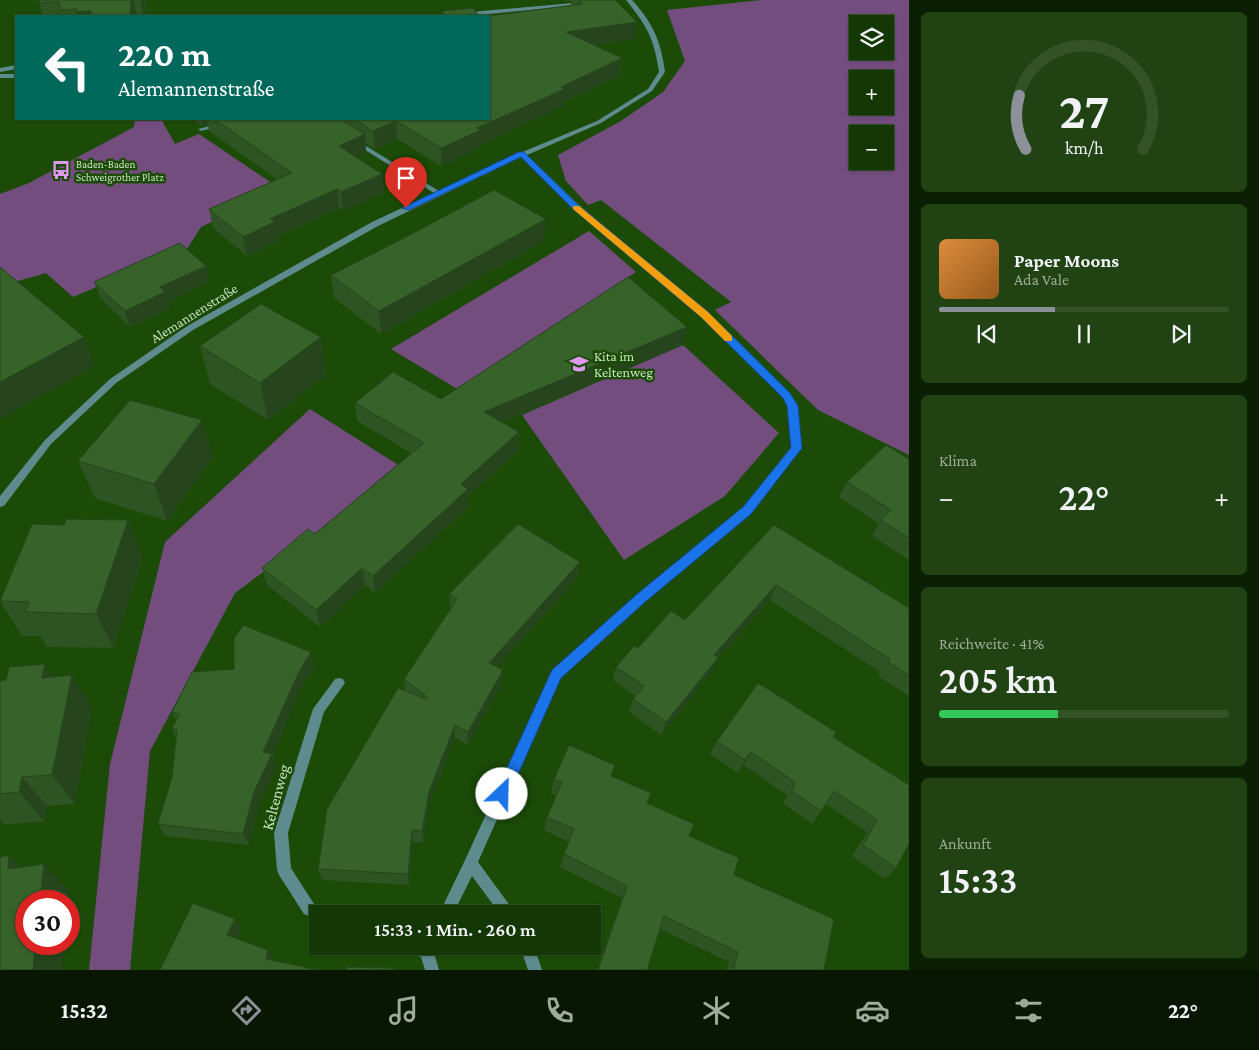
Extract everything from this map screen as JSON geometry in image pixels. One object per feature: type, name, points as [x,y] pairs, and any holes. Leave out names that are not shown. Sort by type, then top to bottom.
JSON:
[{"type":"street","name":"Alemannenstraße","points":[[0,502],[48,442],[114,381],[190,328],[375,224],[522,154],[599,122],[650,90],[662,72],[660,50],[649,24],[629,0]]},
{"type":"street","points":[[461,15],[591,4]]},
{"type":"street","points":[[0,70],[15,67]]},
{"type":"street","points":[[0,76],[15,76]]},
{"type":"street","points":[[202,129],[242,120]]},
{"type":"street","points":[[353,140],[438,193]]},
{"type":"street","points":[[450,905],[556,674],[640,599],[747,510],[796,448],[793,406],[786,395],[704,315],[575,206],[522,154]]},
{"type":"street","name":"Keltenweg","points":[[309,909],[284,870],[281,833],[319,709],[339,683]]},
{"type":"street","points":[[471,863],[502,905]]},
{"type":"street","points":[[429,955],[432,970]]},
{"type":"street","points":[[530,955],[535,970]]},
{"type":"shaded area","points":[[761,0],[909,0],[909,455],[818,410],[715,310],[731,302],[601,200],[588,205],[566,181],[558,155],[621,121],[663,92],[685,61],[667,10]]},
{"type":"shaded area","points":[[135,120],[162,120],[175,144],[199,134],[282,190],[201,227],[187,249],[73,297],[46,273],[0,286],[0,194],[29,183],[134,127]]},
{"type":"shaded area","points":[[589,231],[636,272],[459,390],[391,349]]},
{"type":"shaded area","points":[[683,345],[779,433],[725,496],[624,560],[522,415]]},
{"type":"shaded area","points":[[310,409],[403,468],[235,593],[150,751],[130,970],[89,970],[110,764],[165,542]]},
{"type":"building","points":[[39,0],[131,0],[130,15],[90,15],[91,11],[76,12],[77,9],[61,10],[59,2],[39,3]]},
{"type":"building","points":[[579,0],[615,0],[637,22],[566,32],[622,58],[561,87],[565,89],[477,128],[481,130],[441,148],[396,121],[373,131],[356,120],[490,120],[490,16],[582,4]]},
{"type":"building","points":[[473,8],[478,15],[444,15],[442,11]]},
{"type":"building","points":[[215,120],[341,120],[365,134],[339,146],[382,174],[341,192],[337,189],[270,219],[275,222],[243,237],[209,209],[292,173]]},
{"type":"building","points":[[494,190],[546,219],[379,311],[331,275],[402,239]]},
{"type":"building","points":[[180,243],[206,266],[160,287],[165,292],[125,311],[94,282]]},
{"type":"building","points":[[0,267],[84,337],[0,382]]},
{"type":"building","points":[[628,277],[687,327],[484,412],[519,432],[461,484],[468,489],[373,576],[362,568],[316,610],[262,568],[308,529],[315,534],[424,443],[355,403],[393,372],[441,399]]},
{"type":"building","points":[[261,304],[321,337],[260,383],[200,346]]},
{"type":"building","points":[[130,400],[202,420],[154,484],[78,461]]},
{"type":"building","points":[[886,445],[909,459],[909,538],[881,520],[891,510],[847,482]]},
{"type":"building","points":[[66,519],[128,520],[96,614],[25,612],[29,602],[0,601],[32,524],[64,525]]},
{"type":"building","points":[[518,524],[580,562],[489,663],[503,670],[468,732],[455,725],[429,792],[422,831],[412,830],[408,874],[318,869],[327,809],[398,688],[426,699],[427,697],[404,679],[457,599],[449,594]]},
{"type":"building","points":[[774,525],[909,608],[909,676],[888,662],[890,659],[776,585],[714,655],[718,658],[666,722],[633,699],[644,686],[616,667],[634,646],[638,648],[671,611],[685,620]]},
{"type":"building","points":[[243,625],[311,652],[299,672],[263,752],[272,754],[254,792],[243,834],[158,824],[172,777],[177,730],[172,728],[180,714],[172,712],[192,672],[234,669],[234,639]]},
{"type":"building","points":[[45,664],[42,678],[72,675],[52,775],[22,777],[19,792],[0,794],[0,681],[6,680],[9,667]]},
{"type":"building","points":[[758,683],[836,732],[833,737],[909,785],[909,844],[896,868],[863,845],[877,820],[834,791],[821,811],[791,790],[796,783],[751,752],[745,760],[717,741]]},
{"type":"building","points":[[569,745],[615,765],[611,776],[651,793],[647,803],[694,824],[689,836],[739,858],[734,875],[834,919],[824,970],[733,970],[738,952],[664,916],[647,970],[598,970],[627,886],[564,854],[574,829],[547,817],[562,782],[554,779]]},
{"type":"building","points":[[9,855],[8,869],[44,864],[41,890],[15,890],[15,955],[34,955],[33,970],[0,970],[0,857]]},
{"type":"building","points":[[193,903],[235,919],[227,935],[268,950],[266,959],[319,970],[160,970]]},
{"type":"building","points":[[346,967],[394,968],[394,970],[346,970]]},
{"type":"slow traffic","points":[[576,208],[704,315],[728,338]]},
{"type":"place","name":"Baden-Baden Schweigrother Platz","points":[[61,170]]},
{"type":"place","name":"Kita im Keltenweg","points":[[579,364]]},
{"type":"route","points":[[406,208],[522,154],[575,206],[704,315],[786,395],[793,406],[796,448],[747,510],[640,599],[556,674],[502,794]]}]
